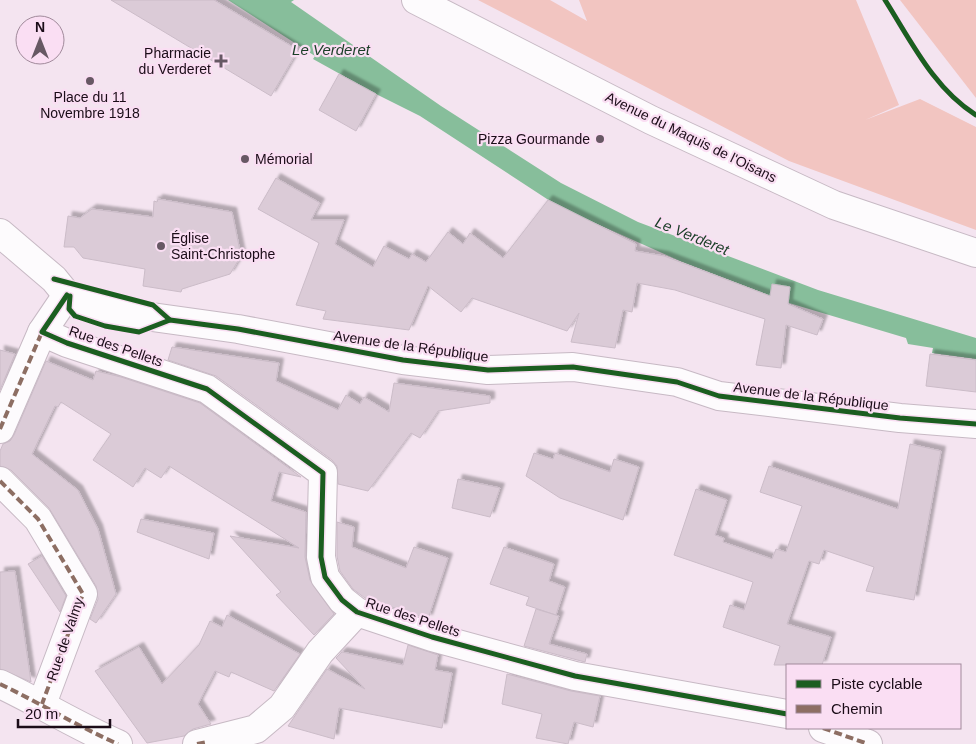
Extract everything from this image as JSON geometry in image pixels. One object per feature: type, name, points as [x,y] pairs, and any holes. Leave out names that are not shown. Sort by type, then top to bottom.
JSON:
[{"type":"street","name":"Avenue du Maquis de l'Oisans","points":[[416,0],[651,120],[834,205],[976,253]]},
{"type":"street","name":"Avenue de la République","points":[[0,233],[54,279],[67,295],[109,311],[238,329],[403,360],[488,370],[573,367],[677,382],[720,396],[900,418],[976,424]]},
{"type":"street","name":"Rue des Pellets","points":[[67,295],[42,332],[66,342],[207,388],[323,473],[322,557],[325,577],[342,600],[357,612],[432,637],[575,676],[786,714]]},
{"type":"street","points":[[0,429],[42,332]]},
{"type":"street","name":"Rue de Valmy","points":[[0,481],[38,519],[83,594],[42,704]]},
{"type":"street","points":[[197,744],[256,729],[282,707],[320,652],[357,612]]},
{"type":"street","points":[[0,684],[42,704],[81,728],[118,744]]},
{"type":"street","points":[[826,729],[868,744]]},
{"type":"shaded area","points":[[478,0],[550,0],[587,21],[579,0],[856,0],[899,105],[865,120],[920,99],[976,127],[976,230],[789,161]]},
{"type":"shaded area","points":[[900,0],[976,0],[976,98]]},
{"type":"water","name":"Le Verderet","points":[[228,0],[294,0],[291,2],[441,106],[561,183],[638,222],[818,290],[976,338],[976,359],[932,353],[933,348],[908,344],[906,338],[789,303],[680,261],[586,219],[547,199],[420,116],[313,59],[315,56]]},
{"type":"building","points":[[111,0],[214,0],[298,50],[271,96]]},
{"type":"building","points":[[339,74],[376,94],[356,131],[319,110]]},
{"type":"building","points":[[276,178],[320,203],[311,220],[344,220],[335,244],[373,267],[384,246],[409,259],[412,254],[426,262],[448,232],[463,244],[470,233],[503,258],[548,200],[636,244],[635,251],[664,256],[770,296],[772,284],[790,287],[788,304],[823,319],[817,335],[786,325],[781,368],[756,365],[765,319],[675,290],[637,283],[632,312],[623,310],[615,348],[571,342],[579,313],[567,331],[472,298],[461,312],[428,286],[409,330],[323,319],[326,311],[296,305],[319,243],[258,209]]},
{"type":"building","name":"Église Saint-Christophe","points":[[158,199],[232,212],[241,256],[230,274],[182,289],[181,292],[143,286],[145,269],[83,258],[74,247],[64,247],[68,216],[80,218],[92,209],[153,217],[154,201],[157,202]]},
{"type":"building","points":[[172,347],[279,363],[276,381],[338,410],[346,395],[360,404],[364,397],[389,412],[394,383],[490,396],[490,403],[438,411],[420,438],[411,433],[368,491],[338,484],[337,466],[332,460],[216,376],[168,360]]},
{"type":"building","points":[[0,350],[15,354],[0,390]]},
{"type":"building","points":[[930,354],[976,360],[976,392],[926,386]]},
{"type":"building","points":[[46,361],[93,380],[96,371],[121,377],[200,403],[301,477],[279,472],[271,501],[306,512],[305,557],[310,580],[334,614],[314,635],[276,595],[281,592],[230,536],[299,548],[169,466],[161,478],[145,468],[133,487],[93,460],[111,434],[61,402],[58,407],[55,406],[32,454],[78,490],[98,529],[116,594],[96,623],[90,619],[98,599],[96,586],[49,508],[11,470],[0,466],[0,451],[3,444],[10,441],[14,435]]},
{"type":"building","points":[[910,444],[941,451],[914,600],[866,591],[874,567],[824,550],[819,564],[809,561],[787,624],[831,637],[822,664],[774,665],[780,646],[723,627],[730,605],[744,610],[753,582],[674,555],[696,489],[727,500],[715,535],[724,538],[723,542],[772,559],[776,549],[786,552],[802,506],[760,492],[769,466],[898,509]]},
{"type":"building","points":[[534,453],[553,459],[555,453],[610,472],[614,459],[639,467],[623,520],[560,498],[526,476]]},
{"type":"building","points":[[458,479],[500,488],[490,517],[452,508]]},
{"type":"building","points":[[141,519],[214,533],[209,559],[137,532]]},
{"type":"building","points":[[337,522],[354,527],[352,547],[406,568],[414,547],[448,558],[428,619],[365,598],[353,589],[340,571],[337,556]]},
{"type":"building","points":[[504,547],[554,564],[549,581],[565,587],[556,615],[526,605],[529,597],[490,584]]},
{"type":"building","points":[[42,556],[66,596],[60,612],[28,564]]},
{"type":"building","points":[[15,571],[31,682],[0,669],[0,572]]},
{"type":"building","points":[[536,609],[559,616],[549,644],[587,654],[585,662],[524,646]]},
{"type":"building","points":[[227,615],[300,654],[274,691],[231,672],[229,677],[215,671],[198,704],[211,724],[193,729],[184,736],[147,743],[95,671],[139,647],[162,684],[199,645],[210,621],[222,627]]},
{"type":"building","points":[[408,645],[438,655],[435,670],[452,673],[442,728],[339,708],[334,739],[288,726],[327,669],[365,689],[336,658],[342,652],[403,665]]},
{"type":"building","points":[[507,674],[571,691],[600,696],[593,727],[574,722],[568,744],[536,738],[542,714],[502,704]]},
{"type":"marked path","points":[[0,429],[42,332]]},
{"type":"marked path","points":[[0,481],[38,519],[83,594],[42,704]]},
{"type":"marked path","points":[[0,684],[118,744]]},
{"type":"marked path","points":[[826,729],[868,744]]},
{"type":"marked path","points":[[197,744],[207,742]]},
{"type":"cycle path","points":[[885,0],[924,63],[948,92],[976,115]]},
{"type":"cycle path","points":[[54,279],[153,305],[170,320],[139,332],[105,326],[75,316],[69,309],[70,296]]},
{"type":"cycle path","points":[[67,295],[42,332],[67,343],[207,389],[323,473],[321,557],[325,577],[342,600],[357,612],[432,637],[575,676],[786,714]]},
{"type":"cycle path","points":[[170,320],[238,329],[403,360],[488,370],[573,367],[677,382],[719,396],[900,418],[976,424]]},
{"type":"place","name":"Pharmacie du Verderet","points":[[221,61]]},
{"type":"place","name":"Place du 11 Novembre 1918","points":[[90,81]]},
{"type":"place","name":"Pizza Gourmande","points":[[600,139]]},
{"type":"place","name":"Mémorial","points":[[245,159]]},
{"type":"place","name":"Église Saint-Christophe","points":[[161,246]]}]
